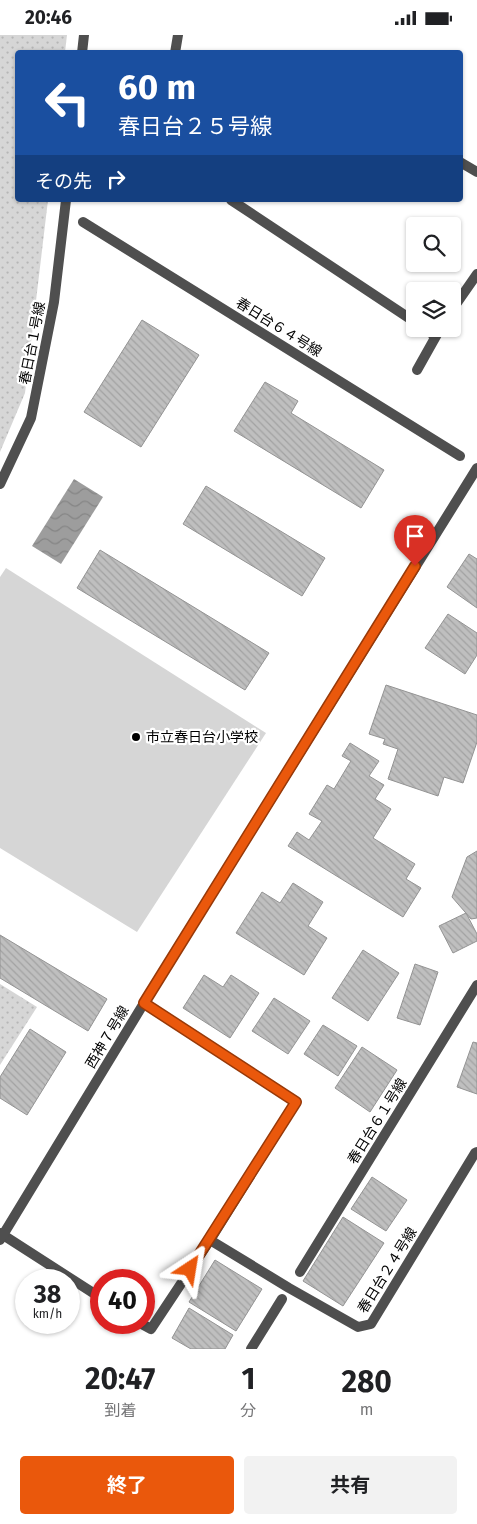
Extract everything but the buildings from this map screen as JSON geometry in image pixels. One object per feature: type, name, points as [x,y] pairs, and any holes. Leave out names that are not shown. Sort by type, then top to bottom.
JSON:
[{"type":"street","points":[[82,50],[84,35]]},
{"type":"street","points":[[176,50],[178,35]]},
{"type":"street","points":[[463,163],[477,173]]},
{"type":"street","name":"春日台１号線","points":[[0,484],[31,419],[54,302],[66,202]]},
{"type":"street","points":[[234,202],[406,316]]},
{"type":"street","name":"春日台６４号線","points":[[83,222],[460,456]]},
{"type":"street","points":[[461,298],[477,274]]},
{"type":"street","points":[[418,370],[435,337]]},
{"type":"street","name":"西神７号線","points":[[1,1236],[477,467]]},
{"type":"street","name":"春日台６１号線","points":[[300,1272],[477,985]]},
{"type":"street","points":[[144,1003],[296,1102],[210,1239],[155,1322]]},
{"type":"street","name":"春日台２４号線","points":[[210,1239],[289,1288],[358,1327],[371,1323],[477,1152]]},
{"type":"street","points":[[1,1236],[90,1291]]},
{"type":"street","points":[[251,1349],[282,1299]]},
{"type":"shaded area","points":[[0,35],[67,35],[65,50],[15,50],[15,202],[48,202],[25,393],[0,452]]},
{"type":"shaded area","points":[[6,568],[266,733],[137,932],[0,848],[0,577]]},
{"type":"shaded area","points":[[0,984],[37,1007],[0,1065]]},
{"type":"water","points":[[74,479],[103,497],[61,564],[32,546]]},
{"type":"place","name":"市立春日台小学校","points":[[136,737]]},
{"type":"route","points":[[190,1269],[296,1102],[144,1003],[415,566]]}]
